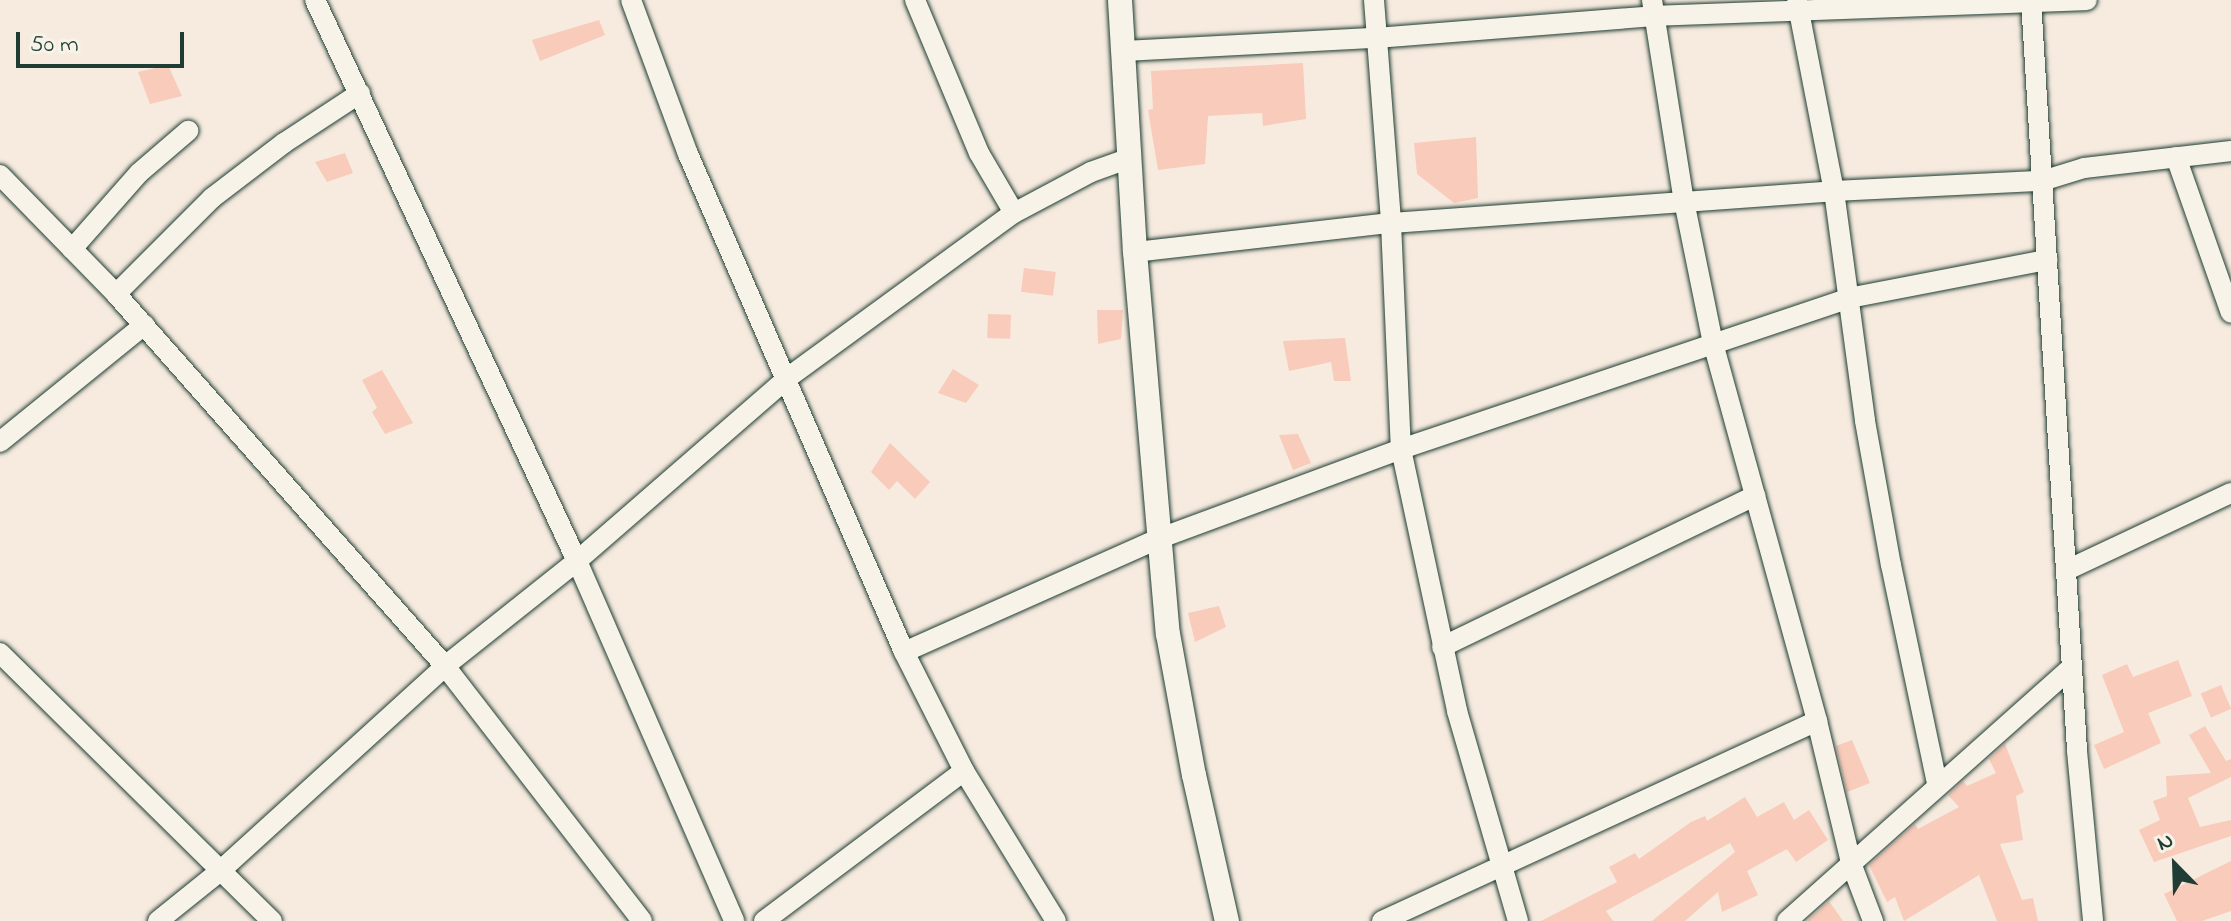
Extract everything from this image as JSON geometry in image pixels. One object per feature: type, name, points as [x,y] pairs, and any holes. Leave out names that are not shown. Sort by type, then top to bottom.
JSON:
[{"type":"street","points":[[315,0],[577,561],[734,921]]},
{"type":"street","points":[[631,0],[688,154],[904,652],[964,771],[1056,921]]},
{"type":"street","points":[[915,0],[973,141],[1014,213]]},
{"type":"street","points":[[1120,0],[1135,252],[1168,634],[1194,775],[1227,921]]},
{"type":"street","points":[[1374,0],[1391,223],[1401,449],[1442,647],[1518,921]]},
{"type":"street","points":[[1124,51],[1376,38],[1653,8],[2087,0]]},
{"type":"street","points":[[2031,2],[2071,668],[2093,921]]},
{"type":"street","points":[[1797,6],[1834,191],[1865,421],[1891,565],[1937,784]]},
{"type":"street","points":[[1653,8],[1684,201],[1713,343],[1817,721],[1851,863],[1873,921]]},
{"type":"street","points":[[116,294],[212,198],[284,143],[360,93]]},
{"type":"street","points":[[72,249],[139,173],[188,131]]},
{"type":"street","points":[[1135,252],[1391,223],[1834,191],[2042,181],[2084,168],[2231,151]]},
{"type":"street","points":[[2176,157],[2231,313]]},
{"type":"street","points":[[158,921],[219,872],[445,666],[577,561],[786,379],[1014,213],[1091,172],[1130,158]]},
{"type":"street","points":[[0,175],[116,294],[445,666],[642,921]]},
{"type":"street","points":[[904,652],[1158,539],[1401,449],[1849,298],[2047,260]]},
{"type":"street","points":[[0,442],[144,325]]},
{"type":"street","points":[[2067,570],[2231,493]]},
{"type":"street","points":[[1442,647],[1755,496]]},
{"type":"street","points":[[0,653],[272,921]]},
{"type":"street","points":[[1787,921],[1937,784],[2071,668]]},
{"type":"street","points":[[1382,921],[1817,721]]},
{"type":"street","points":[[764,921],[964,771]]},
{"type":"building","points":[[599,20],[605,35],[540,61],[532,40]]},
{"type":"building","points":[[1303,63],[1306,119],[1263,126],[1262,113],[1208,116],[1205,164],[1158,170],[1148,110],[1153,109],[1151,71]]},
{"type":"building","points":[[168,65],[182,96],[150,104],[138,72]]},
{"type":"building","points":[[1476,137],[1478,198],[1454,203],[1417,174],[1414,143]]},
{"type":"building","points":[[345,153],[353,173],[327,182],[315,162]]},
{"type":"building","points":[[1024,268],[1056,272],[1053,296],[1021,292]]},
{"type":"building","points":[[1097,310],[1123,310],[1121,339],[1098,344]]},
{"type":"building","points":[[988,314],[1011,315],[1010,339],[987,338]]},
{"type":"building","points":[[1345,338],[1351,381],[1334,381],[1331,362],[1289,371],[1283,341]]},
{"type":"building","points":[[953,369],[979,385],[966,403],[938,393]]},
{"type":"building","points":[[382,370],[413,423],[385,434],[372,412],[377,408],[362,380]]},
{"type":"building","points":[[1298,434],[1311,463],[1293,470],[1279,435]]},
{"type":"building","points":[[890,443],[930,482],[915,499],[897,481],[889,490],[871,472]]},
{"type":"building","points":[[1219,606],[1226,627],[1195,642],[1188,613]]},
{"type":"building","points":[[2178,660],[2192,696],[2148,713],[2161,743],[2104,769],[2094,745],[2124,732],[2102,675],[2127,664],[2133,677]]},
{"type":"building","points":[[2221,685],[2231,709],[2211,718],[2201,694]]},
{"type":"building","points":[[2205,726],[2226,761],[2231,759],[2231,777],[2188,798],[2200,827],[2231,820],[2231,836],[2154,862],[2139,830],[2160,820],[2153,801],[2167,796],[2166,776],[2211,773],[2189,735]]},
{"type":"building","points":[[1852,740],[1870,783],[1847,792],[1836,746]]},
{"type":"building","points":[[2005,744],[2024,792],[2016,796],[2023,840],[2000,844],[2022,900],[2033,898],[2038,921],[1997,921],[1979,875],[1904,921],[1895,897],[1887,902],[1869,865],[1915,824],[1918,829],[1959,807],[1948,795],[1963,781],[1967,786],[1996,773],[1989,759]]},
{"type":"building","points":[[1745,797],[1757,817],[1784,802],[1794,820],[1809,810],[1828,840],[1796,862],[1787,849],[1747,871],[1758,895],[1722,912],[1718,892],[1685,921],[1652,921],[1735,852],[1730,843],[1606,911],[1613,921],[1541,921],[1617,882],[1609,867],[1635,853],[1639,859],[1691,822],[1705,816],[1707,821]]},
{"type":"building","points":[[2231,861],[2231,911],[2202,921],[2177,921],[2164,894]]},
{"type":"building","points":[[1829,901],[1843,921],[1807,921]]}]
